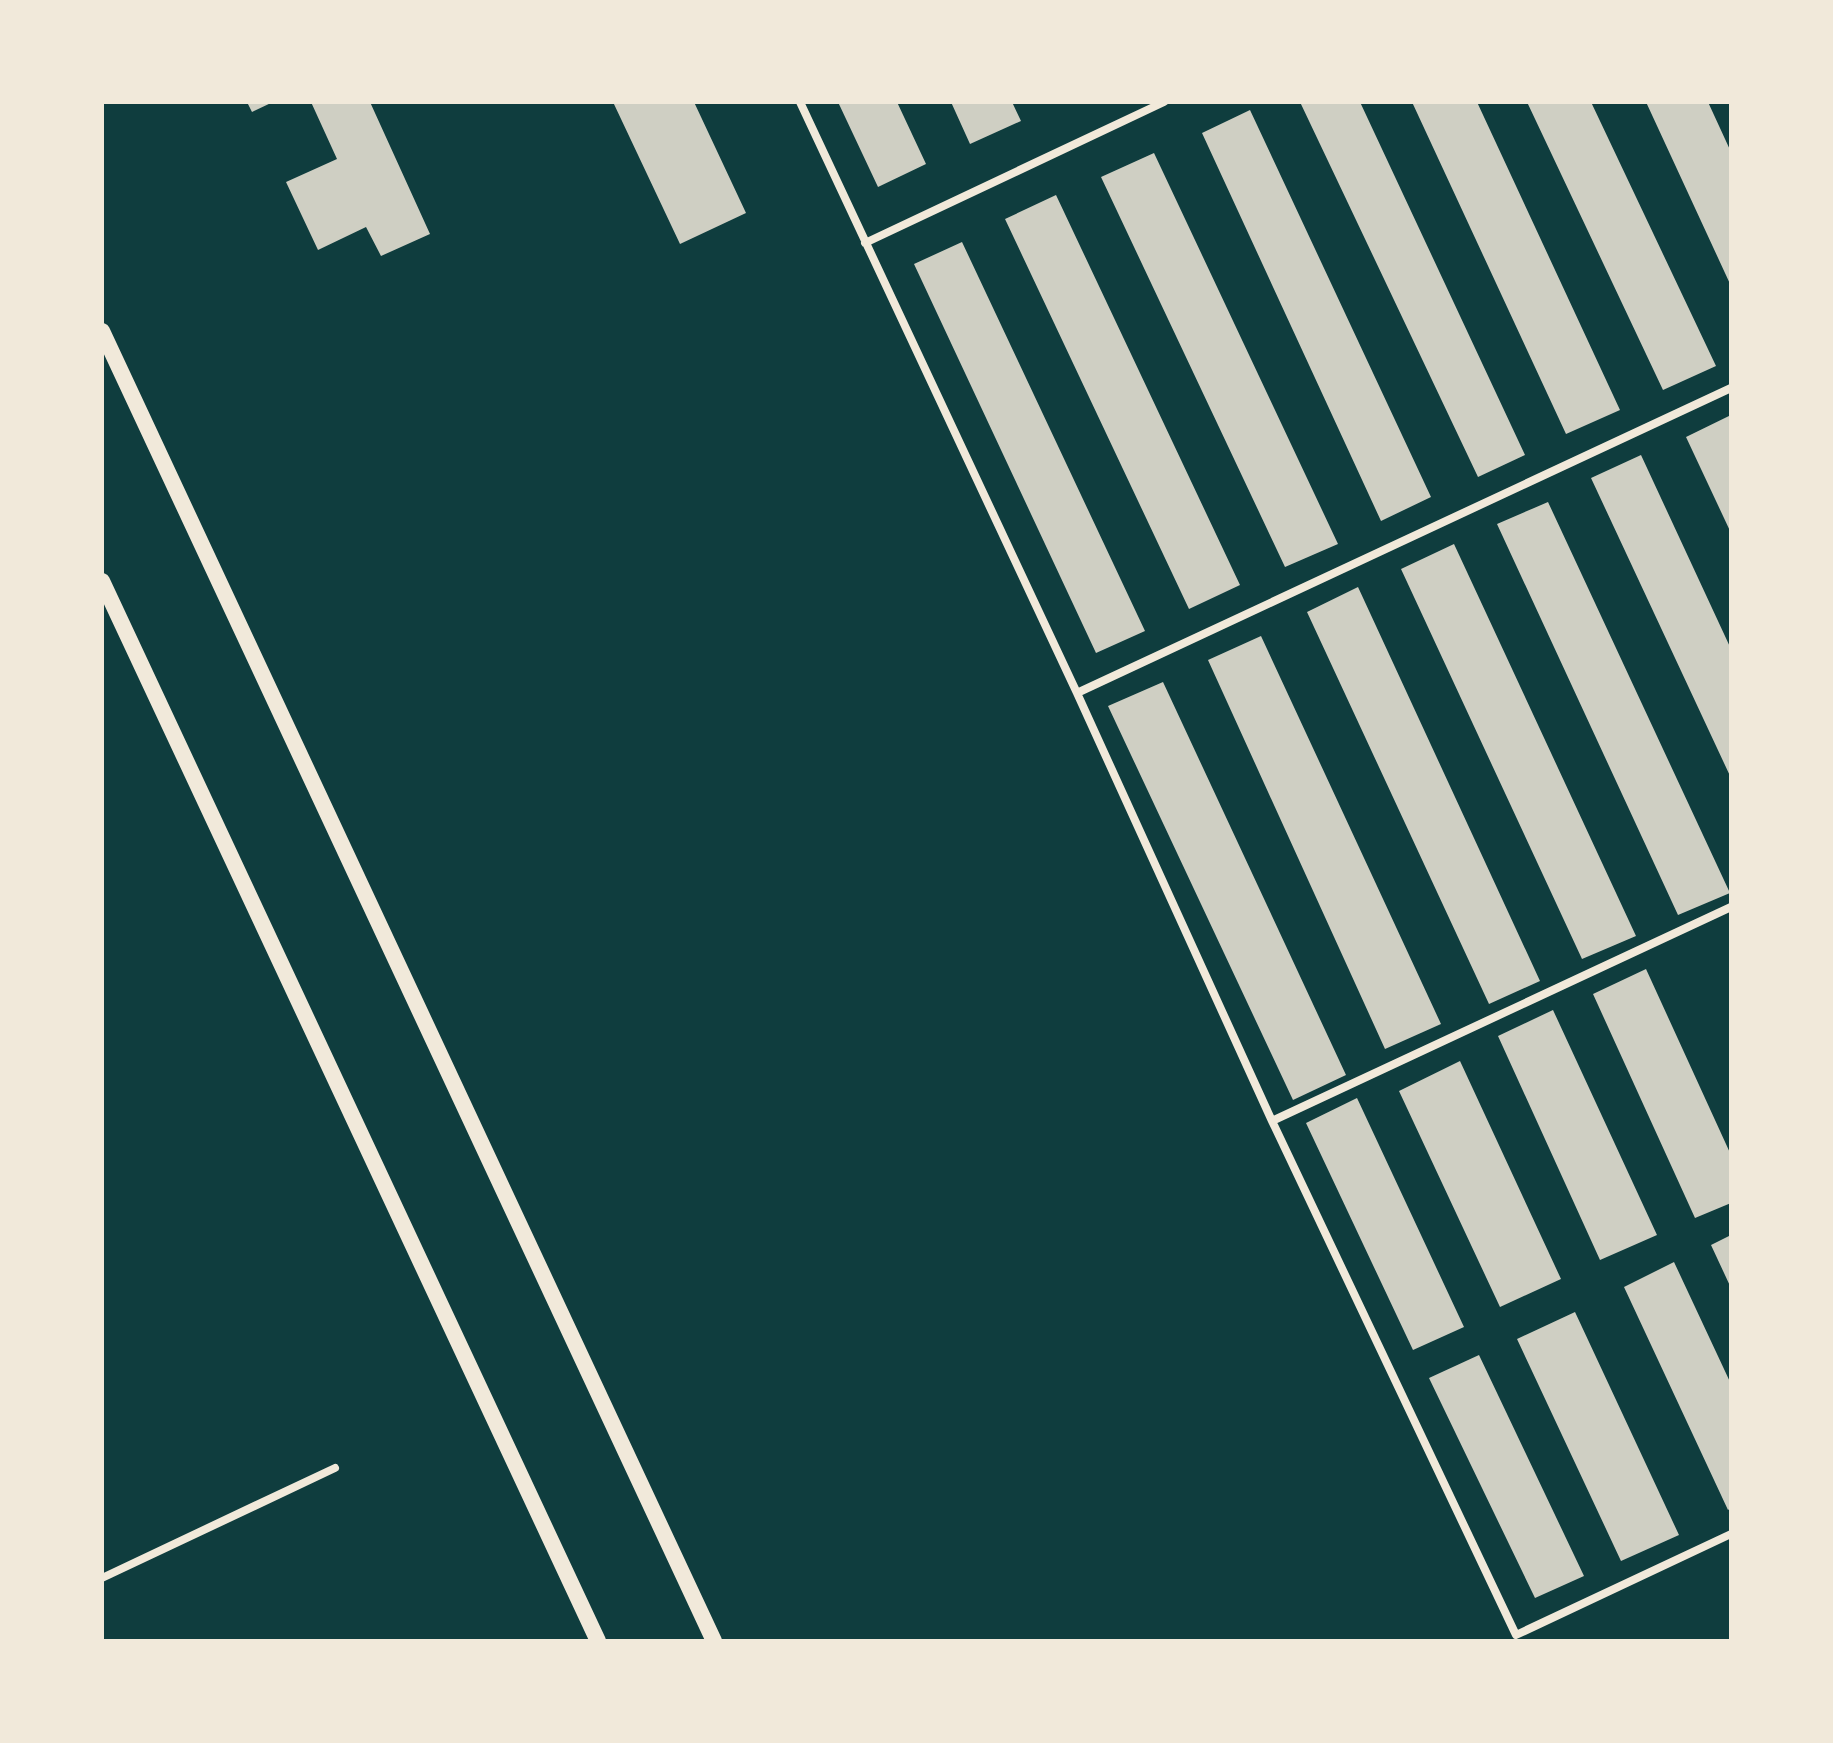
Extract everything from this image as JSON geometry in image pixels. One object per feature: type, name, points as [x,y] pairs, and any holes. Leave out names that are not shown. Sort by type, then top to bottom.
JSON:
[{"type":"main road","points":[[102,331],[714,1641]]},
{"type":"main road","points":[[102,581],[598,1641]]},
{"type":"street","points":[[800,102],[1077,693],[1272,1121],[1516,1635],[1731,1534]]},
{"type":"street","points":[[865,243],[1164,102]]},
{"type":"street","points":[[1077,693],[1731,388]]},
{"type":"street","points":[[1272,1121],[1731,907]]},
{"type":"street","points":[[102,1578],[335,1468]]},
{"type":"building","points":[[247,102],[273,102],[252,112]]},
{"type":"building","points":[[311,102],[370,102],[430,234],[381,256],[366,227],[318,250],[286,182],[337,159]]},
{"type":"building","points":[[613,102],[694,102],[746,213],[680,244]]},
{"type":"building","points":[[838,102],[897,102],[926,164],[878,187]]},
{"type":"building","points":[[951,102],[1012,102],[1021,121],[970,144]]},
{"type":"building","points":[[1300,102],[1360,102],[1525,455],[1478,477]]},
{"type":"building","points":[[1412,102],[1477,102],[1620,410],[1566,434]]},
{"type":"building","points":[[1527,102],[1591,102],[1716,366],[1663,390]]},
{"type":"building","points":[[1646,102],[1708,102],[1731,152],[1731,286]]},
{"type":"building","points":[[1250,110],[1431,497],[1381,521],[1202,133]]},
{"type":"building","points":[[1154,153],[1338,544],[1285,567],[1101,177]]},
{"type":"building","points":[[1056,195],[1240,585],[1189,609],[1005,219]]},
{"type":"building","points":[[962,242],[1145,631],[1096,653],[914,264]]},
{"type":"building","points":[[1731,415],[1731,533],[1686,437]]},
{"type":"building","points":[[1641,455],[1731,649],[1731,778],[1591,478]]},
{"type":"building","points":[[1548,502],[1730,893],[1678,915],[1497,524]]},
{"type":"building","points":[[1454,544],[1636,936],[1582,959],[1401,569]]},
{"type":"building","points":[[1358,587],[1540,981],[1489,1004],[1307,612]]},
{"type":"building","points":[[1261,636],[1441,1024],[1385,1049],[1208,660]]},
{"type":"building","points":[[1163,682],[1346,1075],[1293,1100],[1108,706]]},
{"type":"building","points":[[1646,969],[1731,1155],[1731,1203],[1695,1218],[1593,994]]},
{"type":"building","points":[[1553,1010],[1657,1235],[1600,1260],[1498,1036]]},
{"type":"building","points":[[1460,1061],[1561,1279],[1500,1307],[1399,1091]]},
{"type":"building","points":[[1357,1098],[1464,1327],[1413,1350],[1306,1123]]},
{"type":"building","points":[[1731,1235],[1731,1288],[1711,1245]]},
{"type":"building","points":[[1674,1262],[1731,1384],[1731,1508],[1728,1510],[1624,1287]]},
{"type":"building","points":[[1575,1312],[1679,1535],[1621,1561],[1517,1339]]},
{"type":"building","points":[[1479,1355],[1584,1576],[1535,1598],[1429,1378]]}]
